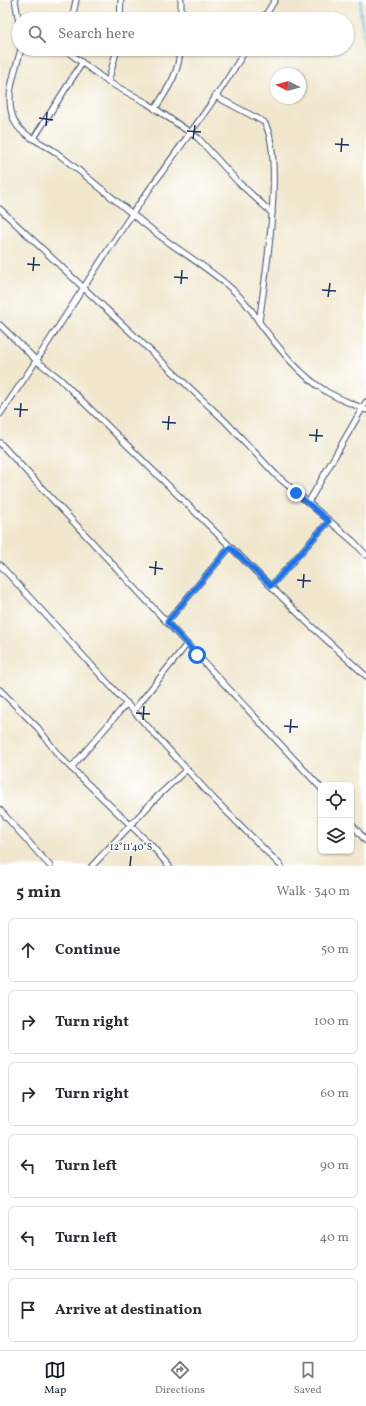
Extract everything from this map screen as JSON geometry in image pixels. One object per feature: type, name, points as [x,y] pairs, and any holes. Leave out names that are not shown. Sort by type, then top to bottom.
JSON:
[{"type":"street","points":[[15,0],[17,12]]},
{"type":"street","points":[[73,12],[76,0]]},
{"type":"street","points":[[120,0],[120,12]]},
{"type":"street","points":[[181,0],[181,12]]},
{"type":"street","points":[[267,12],[275,0]]},
{"type":"street","points":[[19,56],[10,90],[10,106],[16,125],[59,155],[132,214],[196,261],[238,295],[253,311],[259,322],[288,358],[306,375],[326,391],[364,409]]},
{"type":"street","points":[[73,56],[108,82],[155,109],[204,143],[242,187],[272,213]]},
{"type":"street","points":[[108,82],[115,56]]},
{"type":"street","points":[[155,109],[176,75],[180,62],[180,56]]},
{"type":"street","points":[[0,414],[37,361],[132,214],[191,133],[241,56]]},
{"type":"street","points":[[34,138],[82,63]]},
{"type":"street","points":[[215,96],[260,119],[267,126],[272,152],[272,213],[259,322]]},
{"type":"street","points":[[0,209],[225,421],[276,474],[366,554]]},
{"type":"street","points":[[0,325],[37,361],[65,385],[230,547],[366,676]]},
{"type":"street","points":[[308,503],[364,409],[366,402]]},
{"type":"street","points":[[0,443],[318,785]]},
{"type":"street","points":[[271,586],[329,521]]},
{"type":"street","points":[[167,622],[230,547]]},
{"type":"street","points":[[0,565],[65,639],[134,710],[187,769],[281,866]]},
{"type":"street","points":[[134,710],[187,644]]},
{"type":"street","points":[[0,690],[38,728],[53,749],[71,768],[152,846],[169,866]]},
{"type":"street","points":[[71,768],[127,703]]},
{"type":"street","points":[[92,866],[154,800],[187,769]]},
{"type":"street","points":[[0,810],[50,866]]},
{"type":"street","points":[[354,827],[366,841]]},
{"type":"waterway","points":[[361,0],[360,11],[366,50]]},
{"type":"route","points":[[197,655],[167,622],[230,547],[271,586],[329,521],[296,493]]}]
